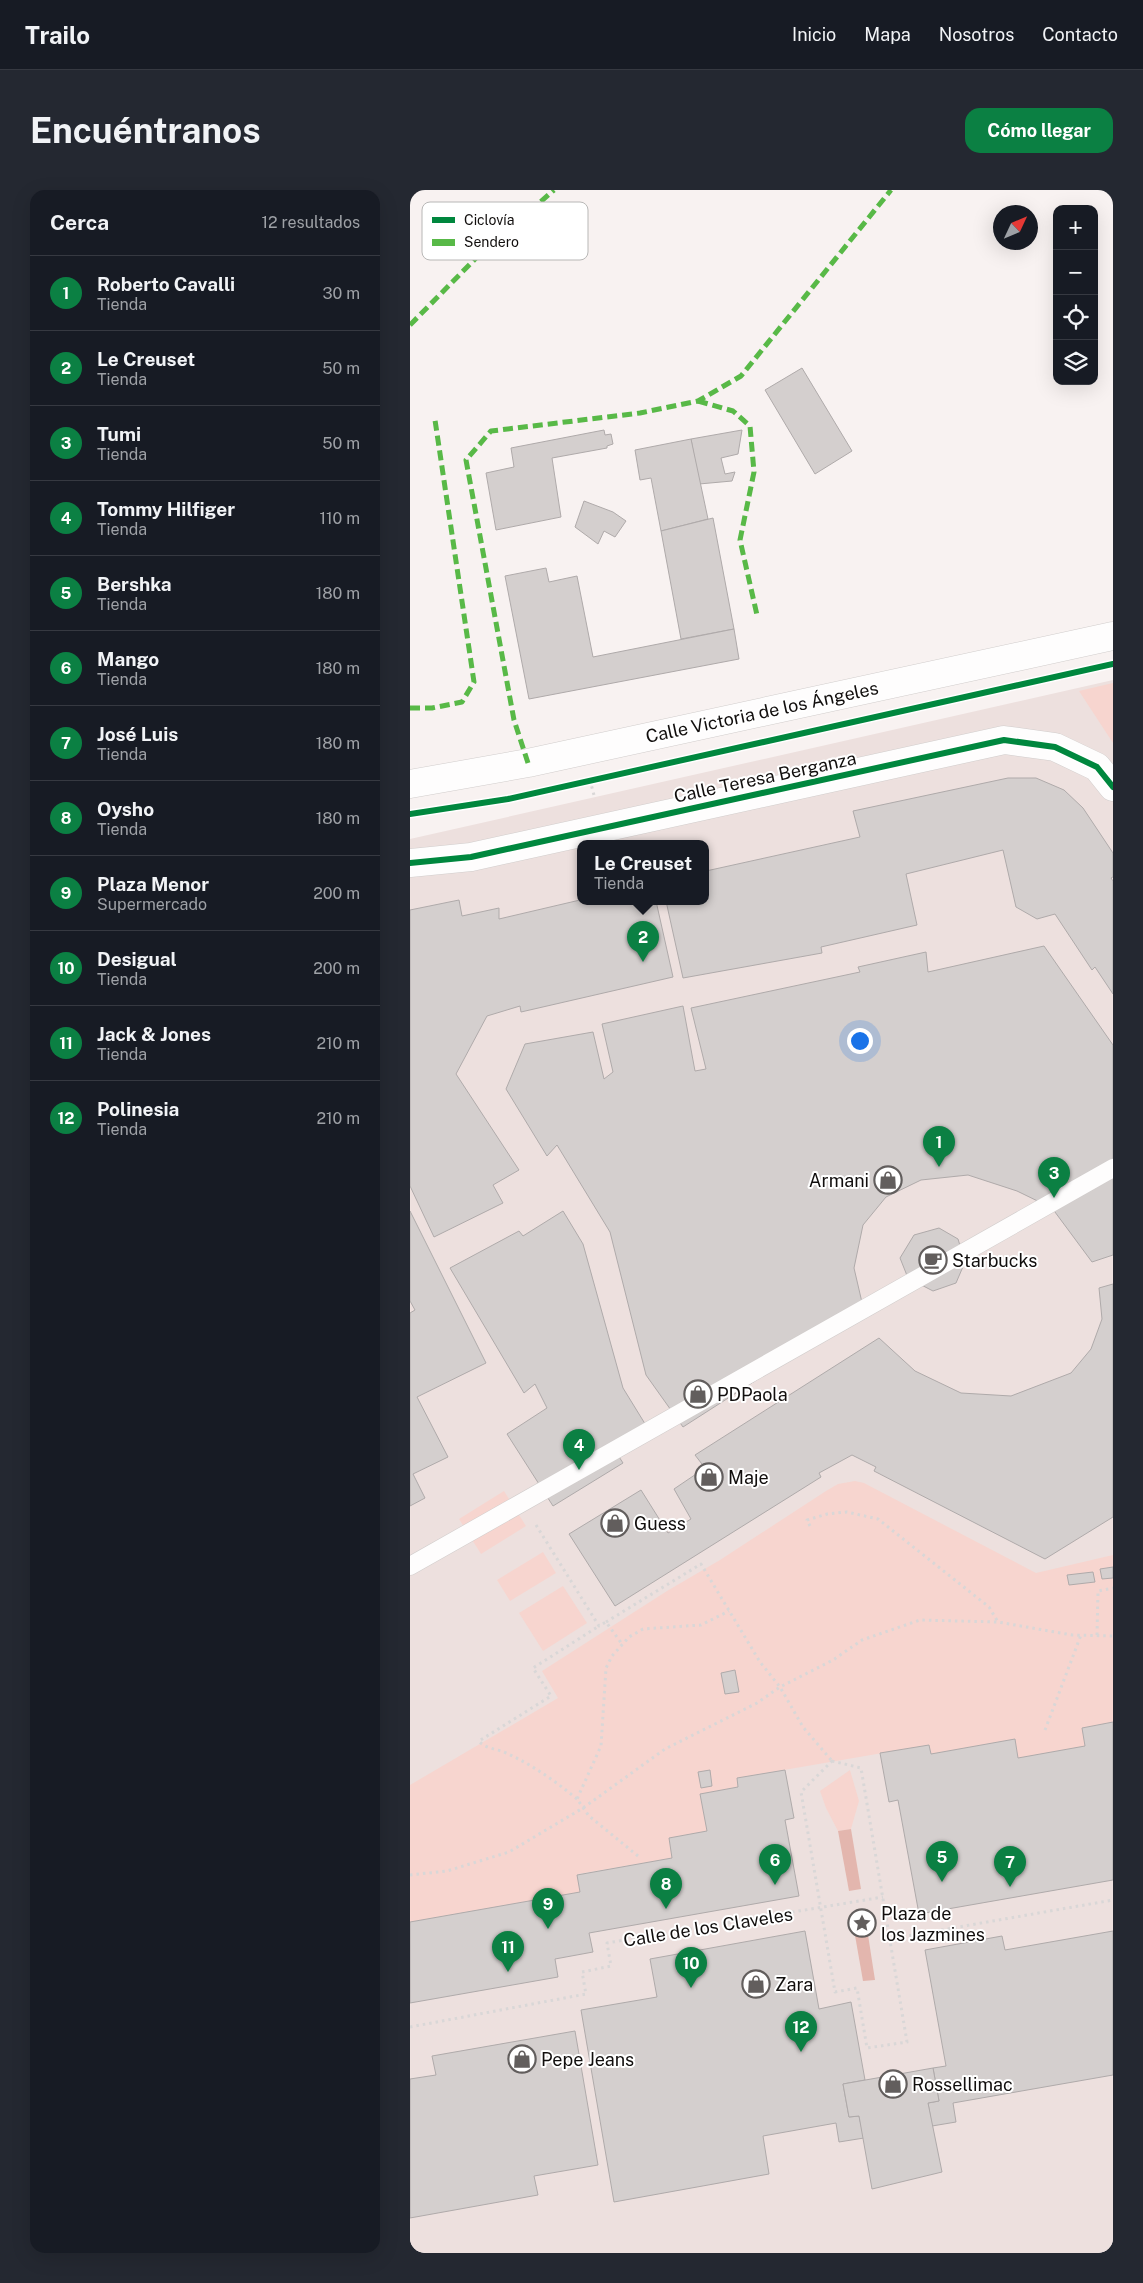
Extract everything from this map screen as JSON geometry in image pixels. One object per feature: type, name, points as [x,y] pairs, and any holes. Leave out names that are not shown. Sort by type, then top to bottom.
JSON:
[{"type":"street","name":"Calle Victoria de los Ángeles","points":[[410,784],[538,761],[1113,636]]},
{"type":"street","name":"Calle Teresa Berganza","points":[[410,863],[471,857],[1004,740],[1055,747],[1097,767],[1113,787]]},
{"type":"lane","points":[[410,1566],[1113,1168]]},
{"type":"path","points":[[581,782],[600,778]]},
{"type":"path","points":[[810,1526],[807,1520],[827,1514],[846,1512],[878,1519],[989,1607],[998,1622]]},
{"type":"path","points":[[532,1520],[599,1626]]},
{"type":"path","points":[[638,1856],[589,1816],[577,1799],[548,1775],[503,1752],[481,1744],[479,1741],[551,1696],[533,1668],[701,1564],[760,1662],[780,1687],[803,1727],[832,1762],[861,1768],[907,2042],[867,2048],[857,1988],[834,1992],[801,1792],[832,1762]]},
{"type":"path","points":[[1097,1635],[1098,1591],[1113,1588]]},
{"type":"path","points":[[577,1799],[601,1746],[606,1668],[612,1656],[629,1637],[643,1629],[701,1626],[729,1611]]},
{"type":"path","points":[[410,1874],[447,1871],[508,1852],[584,1808],[665,1748],[757,1703],[780,1687],[833,1660],[862,1640],[920,1620],[998,1622],[1082,1635],[1113,1636]]},
{"type":"path","points":[[606,1622],[622,1644]]},
{"type":"path","points":[[1045,1730],[1082,1635]]},
{"type":"path","points":[[890,1939],[1113,1900]]},
{"type":"shaded area","points":[[1113,680],[1113,2253],[410,2253],[410,839]]},
{"type":"shaded area","points":[[1113,683],[1113,743],[1079,691]]},
{"type":"shaded area","points":[[855,1481],[864,1483],[1036,1573],[1113,1555],[1113,1722],[1082,1728],[1085,1746],[1018,1758],[1015,1739],[931,1754],[929,1745],[737,1778],[738,1787],[700,1794],[707,1831],[669,1838],[672,1858],[578,1874],[580,1892],[410,1922],[410,1785],[558,1698],[542,1671],[667,1591],[720,1560],[826,1491],[838,1484]]},
{"type":"shaded area","points":[[504,1491],[526,1526],[481,1554],[459,1519]]},
{"type":"shaded area","points":[[543,1552],[556,1573],[510,1601],[497,1580]]},
{"type":"shaded area","points":[[563,1586],[587,1623],[543,1651],[519,1613]]},
{"type":"shaded area","points":[[850,1770],[859,1801],[851,1829],[838,1831],[826,1808],[820,1791]]},
{"type":"shaded area","points":[[851,1829],[861,1889],[849,1891],[838,1831]]},
{"type":"shaded area","points":[[866,1922],[875,1980],[863,1981],[853,1924]]},
{"type":"building","points":[[802,368],[852,451],[815,474],[765,390]]},
{"type":"building","points":[[604,430],[605,435],[611,434],[613,444],[607,446],[607,448],[552,458],[561,517],[496,530],[486,473],[514,467],[511,448]]},
{"type":"building","points":[[742,430],[738,454],[721,458],[725,474],[735,472],[732,481],[699,484],[691,439]]},
{"type":"building","points":[[691,439],[708,519],[661,531],[651,478],[640,480],[635,450]]},
{"type":"building","points":[[584,501],[613,512],[626,521],[615,537],[604,531],[598,544],[575,527]]},
{"type":"building","points":[[713,518],[734,629],[681,639],[661,531]]},
{"type":"building","points":[[546,568],[549,582],[577,576],[593,657],[734,629],[739,659],[529,699],[505,576]]},
{"type":"building","points":[[1008,778],[1036,778],[1064,790],[1083,808],[1113,853],[1113,877],[1111,878],[1113,881],[1113,994],[1095,967],[1092,970],[1055,914],[1037,919],[1016,907],[1003,850],[906,874],[917,925],[821,947],[822,953],[683,978],[667,905],[709,905],[709,870],[860,837],[853,811]]},
{"type":"building","points":[[459,900],[462,916],[499,908],[499,919],[577,901],[577,905],[657,905],[673,977],[521,1012],[520,1006],[487,1016],[456,1074],[519,1170],[493,1185],[503,1203],[434,1237],[410,1186],[410,910]]},
{"type":"building","points":[[1044,946],[1113,1045],[1113,1255],[1092,1262],[1052,1208],[1017,1191],[968,1175],[921,1180],[886,1197],[863,1225],[854,1268],[864,1311],[683,1427],[646,1375],[610,1232],[557,1145],[547,1156],[506,1089],[525,1044],[593,1032],[604,1079],[613,1072],[602,1024],[683,1006],[695,1071],[706,1069],[691,1008],[860,972],[858,967],[926,952],[928,972]]},
{"type":"building","points":[[410,1211],[486,1363],[417,1397],[448,1457],[413,1474],[425,1498],[410,1506],[410,1313],[415,1310],[410,1301]]},
{"type":"building","points":[[563,1211],[583,1244],[623,1388],[647,1427],[614,1449],[623,1463],[553,1506],[507,1434],[547,1408],[535,1384],[524,1393],[450,1268],[519,1231],[523,1236]]},
{"type":"building","points":[[939,1228],[958,1239],[965,1262],[956,1283],[933,1291],[908,1278],[900,1258],[914,1235]]},
{"type":"building","points":[[1113,1284],[1113,1517],[1045,1559],[874,1471],[876,1467],[852,1455],[819,1473],[821,1477],[615,1606],[569,1534],[641,1490],[668,1533],[691,1519],[674,1489],[705,1468],[695,1455],[879,1338],[915,1371],[961,1393],[1011,1396],[1071,1373],[1091,1349],[1102,1319],[1099,1288]]},
{"type":"building","points":[[1113,1567],[1113,1578],[1102,1579],[1100,1569]]},
{"type":"building","points":[[1093,1572],[1095,1582],[1069,1585],[1067,1575]]},
{"type":"building","points":[[735,1670],[739,1692],[725,1694],[721,1673]]},
{"type":"building","points":[[1113,1722],[1113,1880],[919,1914],[898,1800],[889,1802],[880,1753],[929,1745],[931,1754],[1015,1739],[1018,1758],[1085,1746],[1082,1728]]},
{"type":"building","points":[[710,1770],[712,1786],[701,1788],[698,1772]]},
{"type":"building","points":[[785,1770],[794,1818],[785,1820],[799,1896],[589,1933],[593,1952],[555,1959],[558,1977],[410,2003],[410,1922],[580,1892],[577,1875],[672,1858],[669,1838],[707,1831],[700,1794],[738,1787],[737,1778]]},
{"type":"building","points":[[805,1931],[819,2009],[851,2002],[865,2080],[843,2084],[849,2117],[859,2116],[864,2138],[839,2142],[836,2123],[763,2136],[769,2174],[614,2202],[581,2010],[657,1997],[650,1959]]},
{"type":"building","points":[[1113,1931],[1113,2075],[953,2103],[956,2122],[932,2126],[928,2103],[939,2101],[933,2068],[946,2066],[925,1950],[1002,1936],[1005,1950]]},
{"type":"building","points":[[575,2031],[598,2165],[534,2176],[538,2195],[410,2218],[410,2079],[436,2075],[432,2056]]},
{"type":"building","points":[[933,2068],[939,2101],[928,2103],[942,2172],[872,2189],[859,2116],[849,2117],[843,2084]]},
{"type":"marked path","points":[[540,202],[554,190]]},
{"type":"marked path","points":[[528,763],[514,720],[466,460],[491,431],[640,413],[698,401],[741,376],[891,190]]},
{"type":"marked path","points":[[410,325],[474,260]]},
{"type":"marked path","points":[[698,401],[733,411],[750,426],[754,472],[740,540],[757,615]]},
{"type":"marked path","points":[[410,708],[432,708],[462,702],[474,682],[435,420]]},
{"type":"cycle path","points":[[410,814],[508,799],[1113,664]]},
{"type":"cycle path","points":[[410,863],[471,857],[1004,740],[1055,747],[1097,767],[1113,787]]},
{"type":"place","name":"Le Creuset","points":[[643,962]]},
{"type":"place","name":"Roberto Cavalli","points":[[939,1167]]},
{"type":"place","name":"Armani","points":[[888,1180]]},
{"type":"place","name":"Tumi","points":[[1054,1198]]},
{"type":"place","name":"Starbucks","points":[[933,1260]]},
{"type":"place","name":"PDPaola","points":[[698,1394]]},
{"type":"place","name":"Tommy Hilfiger","points":[[579,1470]]},
{"type":"place","name":"Maje","points":[[709,1477]]},
{"type":"place","name":"Guess","points":[[615,1523]]},
{"type":"place","name":"Bershka","points":[[942,1882]]},
{"type":"place","name":"Mango","points":[[775,1885]]},
{"type":"place","name":"José Luis","points":[[1010,1887]]},
{"type":"place","name":"Oysho","points":[[666,1909]]},
{"type":"place","name":"Plaza de los Jazmines","points":[[862,1923]]},
{"type":"place","name":"Plaza Menor","points":[[548,1929]]},
{"type":"place","name":"Jack & Jones","points":[[508,1972]]},
{"type":"place","name":"Zara","points":[[756,1984]]},
{"type":"place","name":"Desigual","points":[[691,1988]]},
{"type":"place","name":"Polinesia","points":[[801,2052]]},
{"type":"place","name":"Pepe Jeans","points":[[522,2059]]},
{"type":"place","name":"Rossellimac","points":[[893,2084]]}]
